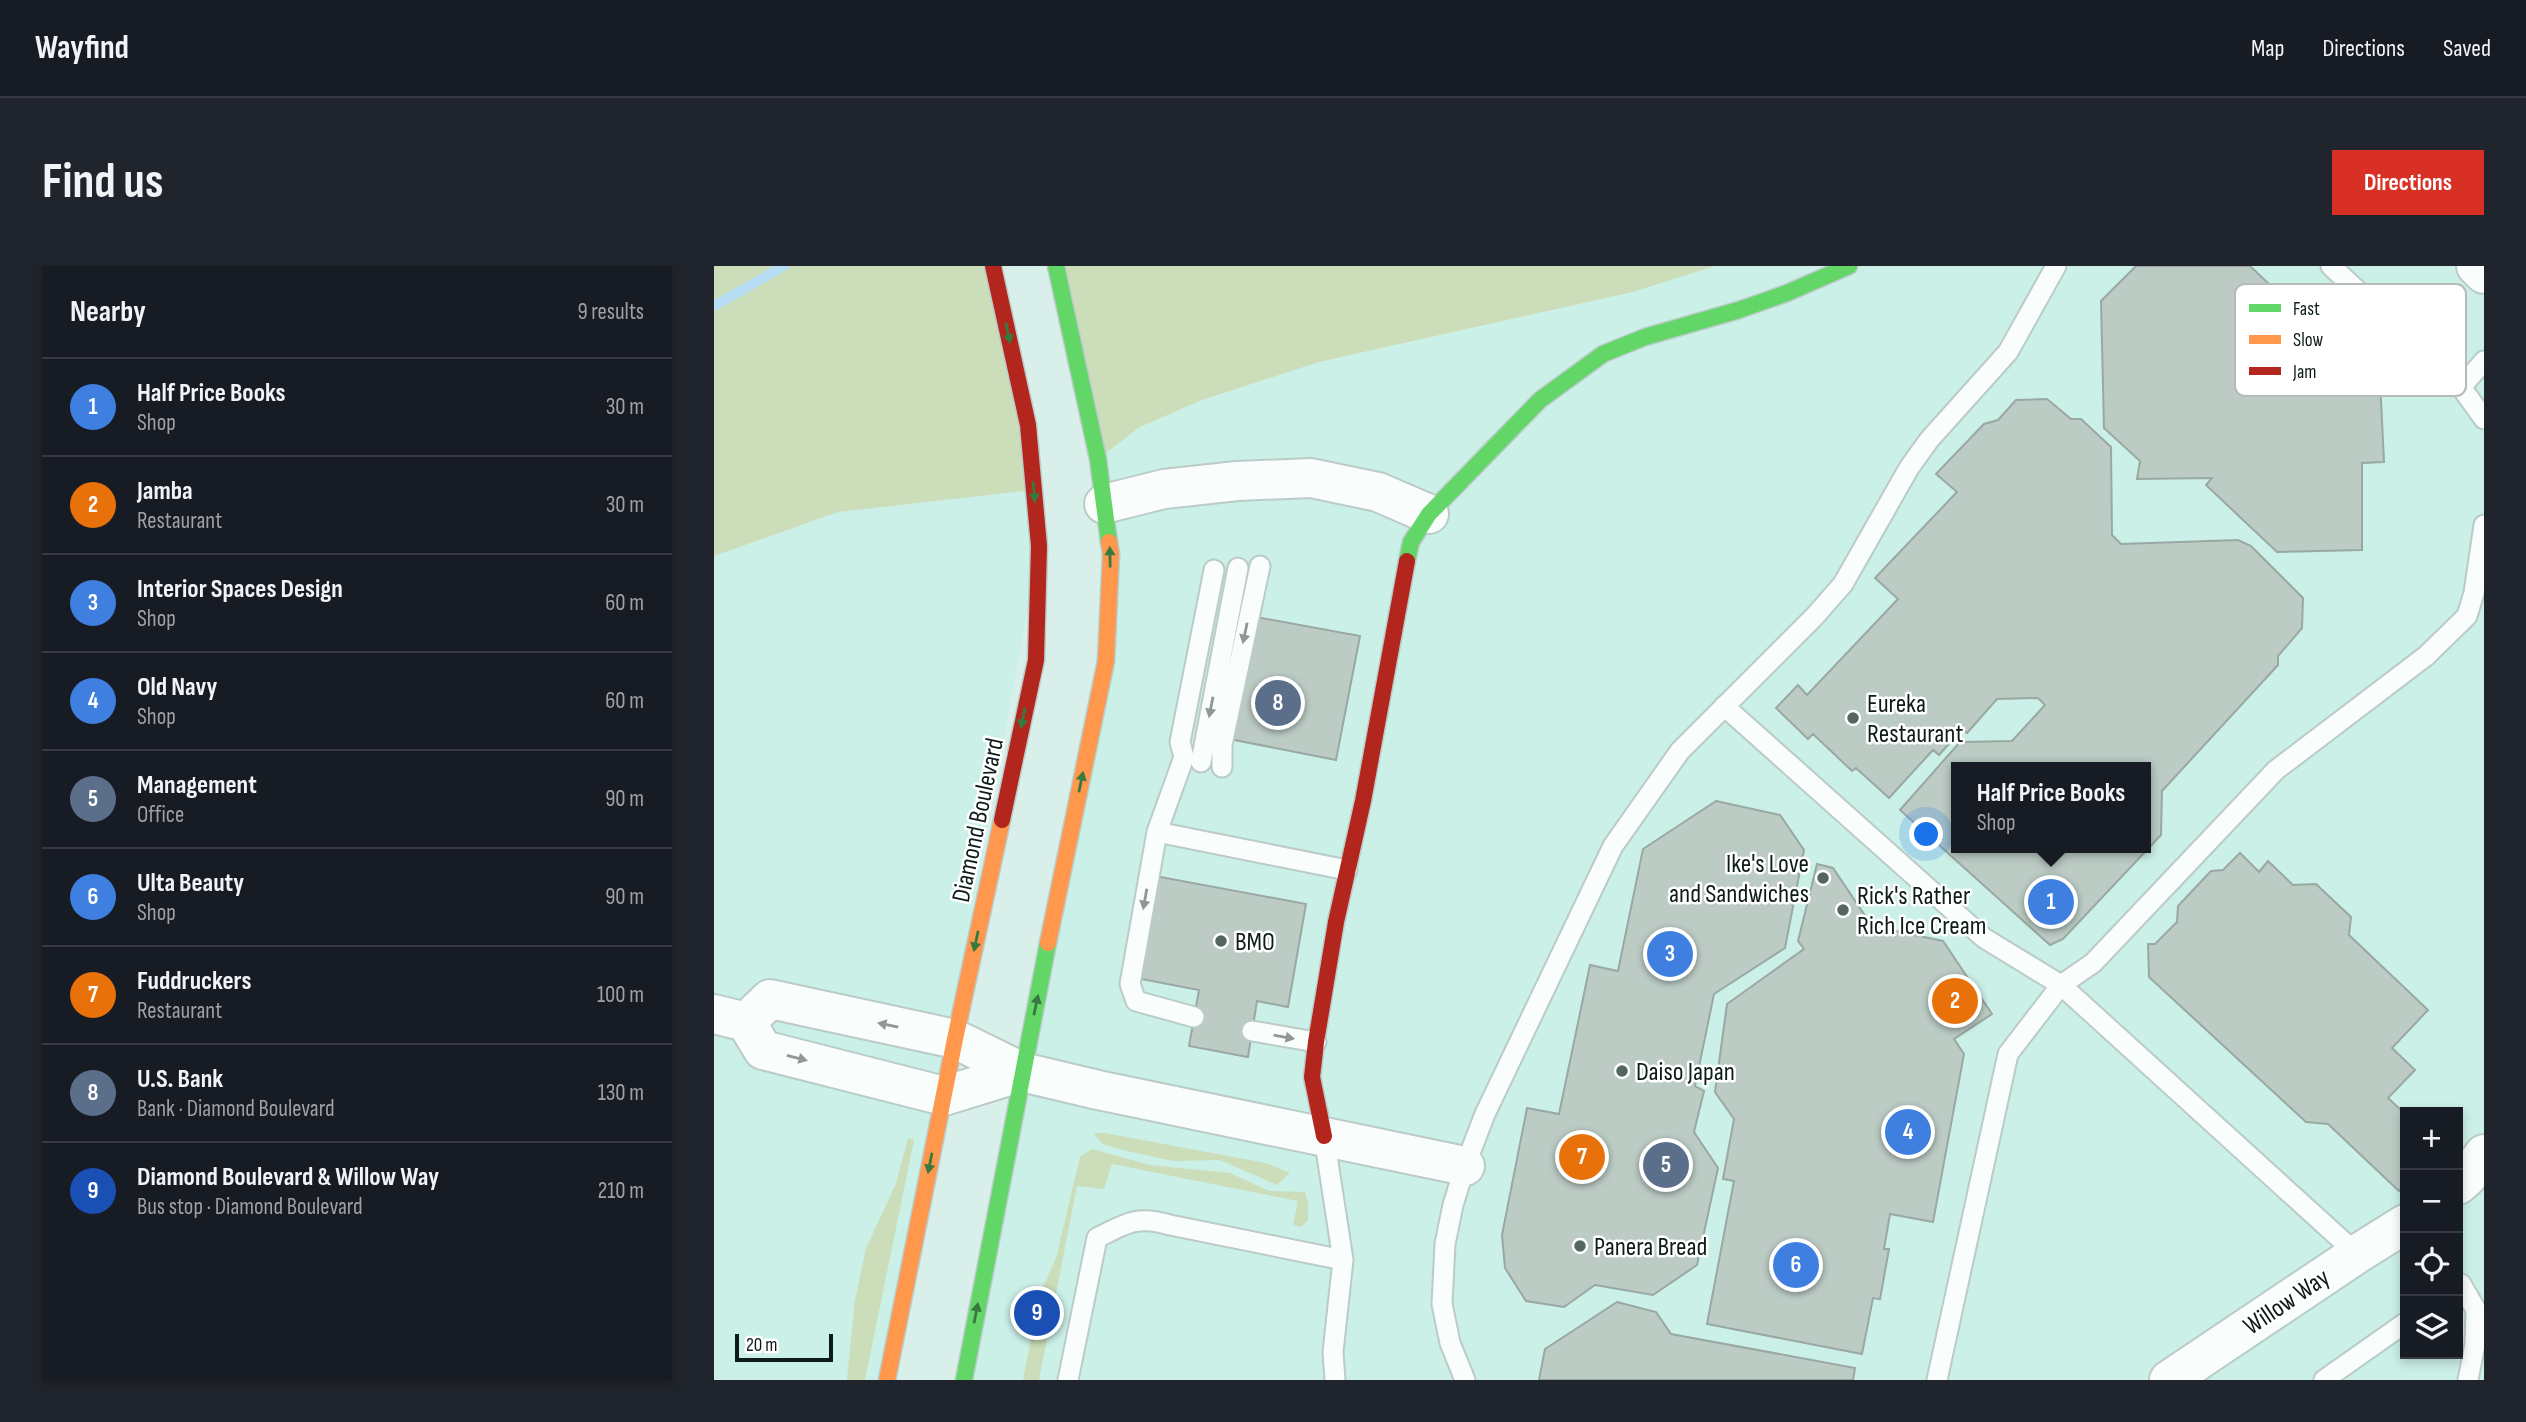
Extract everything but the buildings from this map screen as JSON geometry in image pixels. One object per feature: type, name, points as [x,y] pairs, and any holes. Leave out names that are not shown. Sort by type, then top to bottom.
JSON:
[{"type":"main road","name":"Diamond Boulevard","points":[[887,1380],[955,1039],[1036,660],[1039,546],[1028,425],[993,266]]},
{"type":"main road","points":[[964,1380],[1022,1072],[1106,661],[1111,554],[1098,459],[1056,266]]},
{"type":"main road","points":[[1324,1136],[1312,1077],[1316,1042],[1336,922],[1363,801],[1411,542],[1429,514],[1540,400],[1604,354],[1645,337],[1751,306],[1849,266]]},
{"type":"street","points":[[2476,266],[2484,274]]},
{"type":"street","points":[[1104,504],[1164,489],[1237,481],[1311,478],[1378,492],[1429,514]]},
{"type":"street","points":[[1022,1072],[944,1096],[763,1050],[730,1018],[771,999],[955,1039],[1022,1072],[1465,1166]]},
{"type":"street","points":[[2463,1181],[2484,1154]]},
{"type":"street","name":"Willow Way","points":[[2169,1380],[2400,1227]]},
{"type":"lane","points":[[1465,1380],[1450,1343],[1442,1304],[1446,1234],[1465,1166],[1485,1114],[1613,846],[1680,751],[1814,617],[1843,584],[1909,468],[1929,440],[2008,352],[2056,266]]},
{"type":"lane","points":[[2331,266],[2350,284]]},
{"type":"lane","points":[[2466,381],[2484,362]]},
{"type":"lane","points":[[2466,395],[2484,419]]},
{"type":"lane","points":[[1937,1380],[2008,1054],[2061,985],[2094,963],[2276,770],[2426,656],[2467,616],[2474,593],[2484,525]]},
{"type":"lane","points":[[1222,767],[1222,745],[1260,566]]},
{"type":"lane","points":[[1194,1017],[1136,1001],[1130,984],[1157,832],[1192,760],[1238,568]]},
{"type":"lane","points":[[1192,760],[1180,742],[1214,570]]},
{"type":"lane","points":[[1724,706],[1984,938],[2061,985],[2357,1254]]},
{"type":"lane","points":[[1157,832],[1347,870]]},
{"type":"lane","points":[[1252,1031],[1316,1042]]},
{"type":"lane","points":[[1324,1136],[1343,1260],[1333,1352],[1335,1380]]},
{"type":"lane","points":[[1068,1380],[1097,1238],[1122,1225],[1149,1219],[1343,1260]]},
{"type":"lane","points":[[2463,1289],[2476,1310],[2475,1344],[2468,1380]]},
{"type":"lane","points":[[2324,1380],[2400,1327]]},
{"type":"shaded area","points":[[714,266],[993,266],[1034,490],[838,512],[714,556]]},
{"type":"shaded area","points":[[1056,266],[1715,266],[1633,292],[1319,362],[1202,400],[1140,427],[1098,459]]},
{"type":"shaded area","points":[[1715,266],[2484,266],[2484,1380],[964,1380],[1106,661],[1098,459],[1140,427],[1202,400],[1320,362],[1633,292]]},
{"type":"shaded area","points":[[1034,490],[1039,546],[887,1380],[714,1380],[714,556],[838,512]]},
{"type":"shaded area","points":[[1093,1133],[1266,1163],[1290,1173],[1277,1185],[1220,1160],[1173,1161],[1118,1149],[1103,1144]]},
{"type":"shaded area","points":[[908,1138],[914,1140],[865,1380],[847,1380],[855,1300],[866,1248],[896,1184]]},
{"type":"shaded area","points":[[1092,1149],[1150,1165],[1230,1173],[1269,1191],[1305,1192],[1308,1220],[1301,1227],[1293,1225],[1298,1201],[1112,1164],[1104,1189],[1077,1186],[1039,1380],[1023,1380],[1039,1296],[1056,1258],[1080,1157]]},
{"type":"waterway","points":[[714,306],[784,266]]},
{"type":"traffic: fast","points":[[1056,266],[1098,459],[1109,542]]},
{"type":"traffic: fast","points":[[1407,561],[1411,542],[1429,514],[1540,400],[1603,354],[1645,337],[1787,293],[1849,266]]},
{"type":"traffic: fast","points":[[964,1380],[1048,943]]},
{"type":"traffic: slow","points":[[1048,943],[1106,661],[1111,554],[1109,542]]},
{"type":"traffic: slow","points":[[887,1380],[1002,820]]},
{"type":"traffic: jam","points":[[993,266],[1028,425],[1039,546],[1036,660],[1002,820]]},
{"type":"traffic: jam","points":[[1324,1136],[1312,1077],[1316,1042],[1336,922],[1363,801],[1407,561]]},
{"type":"place","name":"U.S. Bank","points":[[1278,703]]},
{"type":"place","name":"Eureka Restaurant","points":[[1853,718]]},
{"type":"place","name":"Ike's Love and Sandwiches","points":[[1823,878]]},
{"type":"place","name":"Half Price Books","points":[[2051,902]]},
{"type":"place","name":"Rick's Rather Rich Ice Cream","points":[[1843,910]]},
{"type":"place","name":"BMO","points":[[1221,941]]},
{"type":"place","name":"Interior Spaces Design","points":[[1670,954]]},
{"type":"place","name":"Jamba","points":[[1955,1001]]},
{"type":"place","name":"Daiso Japan","points":[[1622,1071]]},
{"type":"place","name":"Old Navy","points":[[1908,1132]]},
{"type":"place","name":"Fuddruckers","points":[[1582,1157]]},
{"type":"place","name":"Management","points":[[1666,1165]]},
{"type":"place","name":"Panera Bread","points":[[1580,1246]]},
{"type":"place","name":"Ulta Beauty","points":[[1796,1265]]},
{"type":"place","name":"Diamond Boulevard & Willow Way","points":[[1037,1313]]}]
